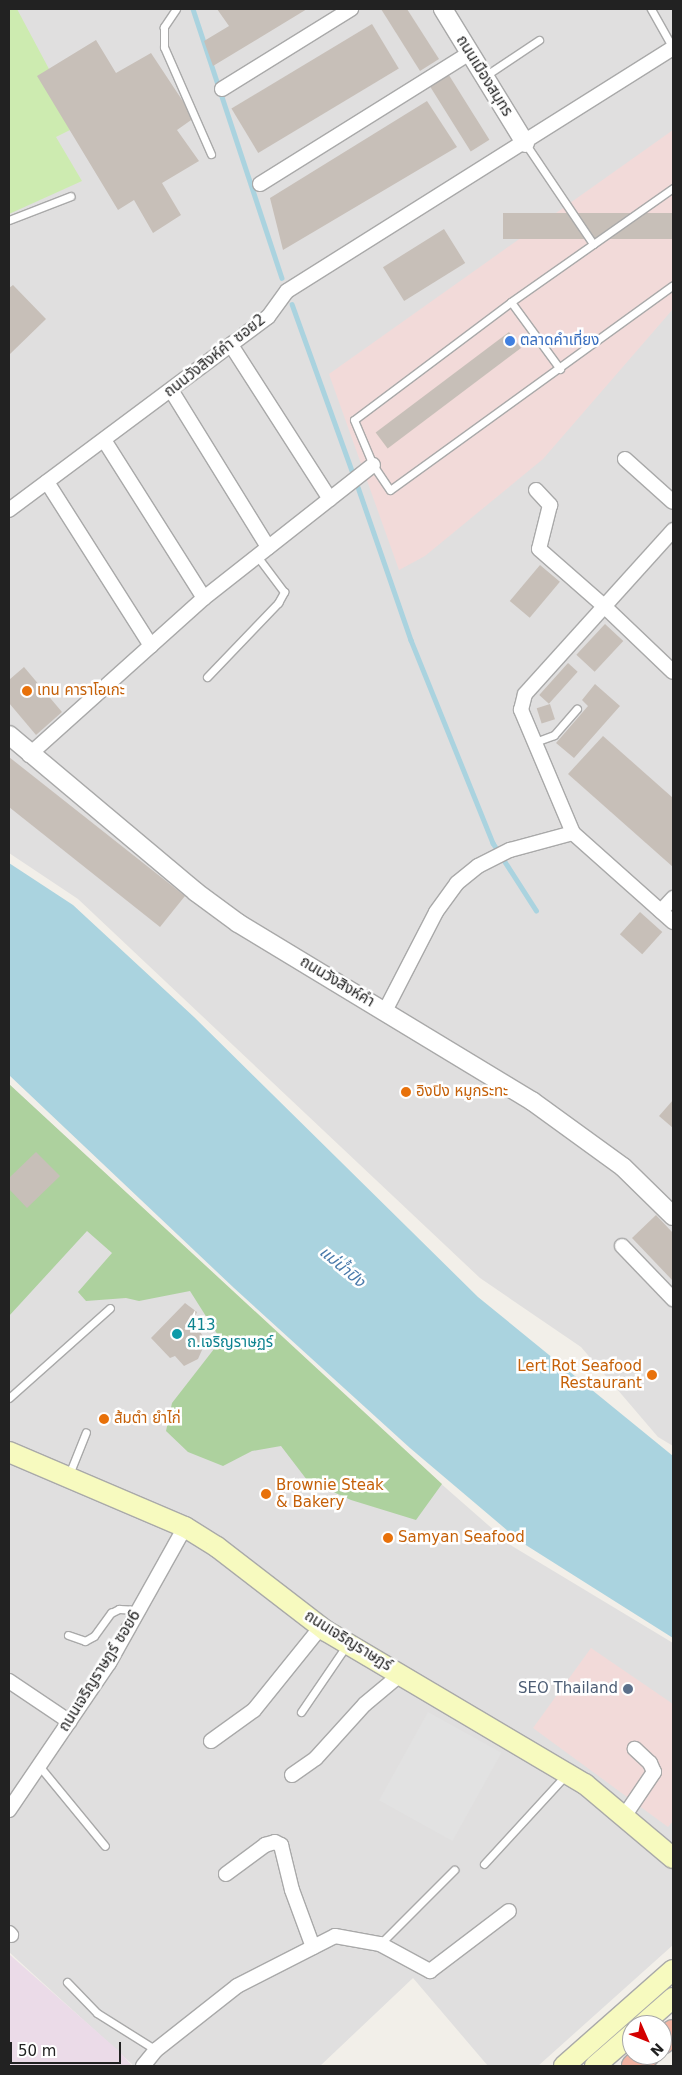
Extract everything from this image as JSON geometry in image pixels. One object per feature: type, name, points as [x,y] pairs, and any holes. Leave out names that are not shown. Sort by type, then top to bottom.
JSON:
[{"type":"main road","name":"ถนนเจริญราษฎร์","points":[[9,1452],[185,1527],[217,1547],[321,1627],[567,1773],[625,1815],[673,1858]]},
{"type":"main road","points":[[564,2066],[673,1970]]},
{"type":"main road","points":[[653,2015],[673,1998]]},
{"type":"main road","points":[[595,2066],[622,2043]]},
{"type":"street","points":[[222,89],[351,9]]},
{"type":"street","name":"ถนนเมืองสมุทร","points":[[443,9],[525,143]]},
{"type":"street","name":"ถนนวังสิงห์คำ ซอย2","points":[[9,510],[268,317],[287,291],[525,143],[673,48]]},
{"type":"street","points":[[260,184],[470,53]]},
{"type":"street","points":[[231,345],[330,499]]},
{"type":"street","points":[[171,390],[268,547]]},
{"type":"street","points":[[104,440],[204,598]]},
{"type":"street","points":[[625,459],[673,502]]},
{"type":"street","points":[[29,755],[204,598],[373,465]]},
{"type":"street","points":[[47,482],[151,646]]},
{"type":"street","points":[[536,490],[550,505],[539,549],[604,606],[673,672]]},
{"type":"street","points":[[673,530],[525,694],[521,710],[573,833],[673,922]]},
{"type":"street","name":"ถนนวังสิงห์คำ","points":[[9,735],[29,755],[238,923],[385,1011],[581,1134],[623,1167],[673,1216]]},
{"type":"street","points":[[385,1011],[436,912],[457,883],[478,866],[510,850],[573,833]]},
{"type":"street","points":[[661,911],[673,898]]},
{"type":"street","points":[[622,1246],[673,1299]]},
{"type":"street","name":"ถนนเจริญราษฎร์ ซอย6","points":[[9,1810],[109,1663],[185,1527]]},
{"type":"street","points":[[211,1741],[254,1710],[321,1627]]},
{"type":"street","points":[[292,1775],[316,1758],[366,1704],[401,1674]]},
{"type":"street","points":[[9,1681],[70,1722]]},
{"type":"street","points":[[625,1815],[654,1772],[650,1763],[634,1749]]},
{"type":"street","points":[[226,1874],[265,1845],[275,1842],[281,1845],[292,1890],[313,1947]]},
{"type":"street","points":[[143,2066],[156,2050],[238,1986],[335,1936],[380,1944],[430,1970],[508,1911]]},
{"type":"lane","points":[[176,9],[164,27],[164,47],[211,154]]},
{"type":"lane","points":[[650,9],[673,48]]},
{"type":"lane","points":[[484,77],[539,40]]},
{"type":"lane","points":[[525,143],[593,244]]},
{"type":"lane","points":[[673,188],[511,302],[354,420],[373,465],[390,490],[560,369],[673,285]]},
{"type":"lane","points":[[9,220],[71,196]]},
{"type":"lane","points":[[511,302],[560,369]]},
{"type":"lane","points":[[207,677],[278,603],[284,592],[257,556]]},
{"type":"lane","points":[[535,742],[554,735],[577,709]]},
{"type":"lane","points":[[9,1398],[110,1308]]},
{"type":"lane","points":[[68,1477],[86,1432]]},
{"type":"lane","points":[[68,1635],[85,1641],[94,1636],[110,1613],[119,1609],[138,1610]]},
{"type":"lane","points":[[301,1712],[348,1643]]},
{"type":"lane","points":[[40,1767],[105,1846]]},
{"type":"lane","points":[[484,1864],[567,1773]]},
{"type":"lane","points":[[380,1944],[454,1870]]},
{"type":"lane","points":[[66,1982],[97,2013],[156,2050]]},
{"type":"shaded area","points":[[9,9],[673,9],[673,1446],[658,1437],[581,1347],[480,1278],[78,899],[9,853]]},
{"type":"shaded area","name":"ตลาดคำเที่ยง","points":[[673,130],[673,309],[543,459],[425,556],[399,570],[329,374]]},
{"type":"shaded area","points":[[9,1084],[406,1453],[512,1546],[673,1643],[673,1945],[538,2066],[488,2066],[413,1978],[320,2066],[134,2066],[9,1952]]},
{"type":"shaded area","points":[[591,1648],[673,1704],[673,1821],[668,1827],[533,1728]]},
{"type":"shaded area","points":[[428,1712],[501,1753],[453,1841],[379,1800]]},
{"type":"shaded area","points":[[9,1954],[120,2052],[132,2066],[9,2066]]},
{"type":"green space","points":[[9,9],[17,9],[49,69],[70,130],[56,137],[82,181],[9,214]]},
{"type":"green space","points":[[9,1084],[442,1484],[416,1520],[351,1500],[307,1480],[281,1446],[252,1451],[223,1466],[188,1452],[166,1431],[172,1403],[221,1340],[190,1291],[139,1301],[126,1298],[86,1301],[78,1292],[112,1253],[87,1231],[9,1316]]},
{"type":"water","name":"แม่น้ำปิง","points":[[9,863],[73,905],[194,1017],[478,1297],[673,1456],[673,1638],[521,1542],[410,1448],[234,1288],[9,1075]]},
{"type":"building","points":[[217,9],[307,9],[213,66],[204,41],[229,26]]},
{"type":"building","points":[[381,9],[407,9],[439,59],[420,71]]},
{"type":"building","points":[[372,24],[399,69],[258,153],[231,108]]},
{"type":"building","points":[[96,40],[116,73],[151,53],[194,118],[177,130],[199,161],[162,183],[181,215],[153,233],[134,200],[118,210],[37,76]]},
{"type":"building","points":[[447,72],[489,140],[471,152],[428,84]]},
{"type":"building","points":[[427,101],[457,147],[283,250],[270,198]]},
{"type":"building","points":[[503,213],[673,213],[673,239],[503,239]]},
{"type":"building","points":[[444,229],[465,263],[404,301],[383,267]]},
{"type":"building","points":[[13,285],[46,319],[9,355],[9,288]]},
{"type":"building","points":[[509,332],[521,348],[388,448],[376,433]]},
{"type":"building","points":[[540,565],[560,582],[530,618],[510,601]]},
{"type":"building","points":[[605,624],[623,641],[595,672],[576,655]]},
{"type":"building","points":[[568,663],[578,672],[549,704],[539,695]]},
{"type":"building","name":"เทน คาราโอเกะ","points":[[24,667],[62,712],[36,735],[9,703],[9,680]]},
{"type":"building","points":[[595,684],[620,706],[574,758],[556,743],[588,706],[582,700]]},
{"type":"building","points":[[550,704],[555,719],[542,724],[537,708]]},
{"type":"building","points":[[603,736],[673,798],[673,867],[568,774]]},
{"type":"building","points":[[9,757],[185,896],[160,927],[9,807]]},
{"type":"building","points":[[640,912],[662,932],[642,954],[620,934]]},
{"type":"building","points":[[673,1100],[673,1128],[659,1116]]},
{"type":"building","points":[[36,1152],[60,1176],[27,1208],[9,1189],[9,1178]]},
{"type":"building","points":[[656,1215],[673,1233],[673,1281],[632,1238]]},
{"type":"building","name":"413 ถ.เจริญราษฏร์","points":[[185,1303],[197,1312],[193,1321],[206,1341],[198,1359],[184,1366],[175,1356],[170,1358],[151,1338]]},
{"type":"waterway","points":[[193,9],[282,278]]},
{"type":"waterway","points":[[292,304],[352,471]]},
{"type":"waterway","points":[[358,487],[411,640],[493,843],[536,910]]},
{"type":"place","name":"ตลาดคำเที่ยง","points":[[510,341]]},
{"type":"place","name":"เทน คาราโอเกะ","points":[[27,691]]},
{"type":"place","name":"อิงปิง หมูกระทะ","points":[[406,1092]]},
{"type":"place","name":"413 ถ.เจริญราษฏร์","points":[[177,1334]]},
{"type":"place","name":"Lert Rot Seafood Restaurant","points":[[652,1375]]},
{"type":"place","name":"ส้มตำ ยำไก่","points":[[104,1419]]},
{"type":"place","name":"Brownie Steak & Bakery","points":[[266,1494]]},
{"type":"place","name":"Samyan Seafood","points":[[388,1538]]},
{"type":"place","name":"SEO Thailand","points":[[628,1689]]}]
